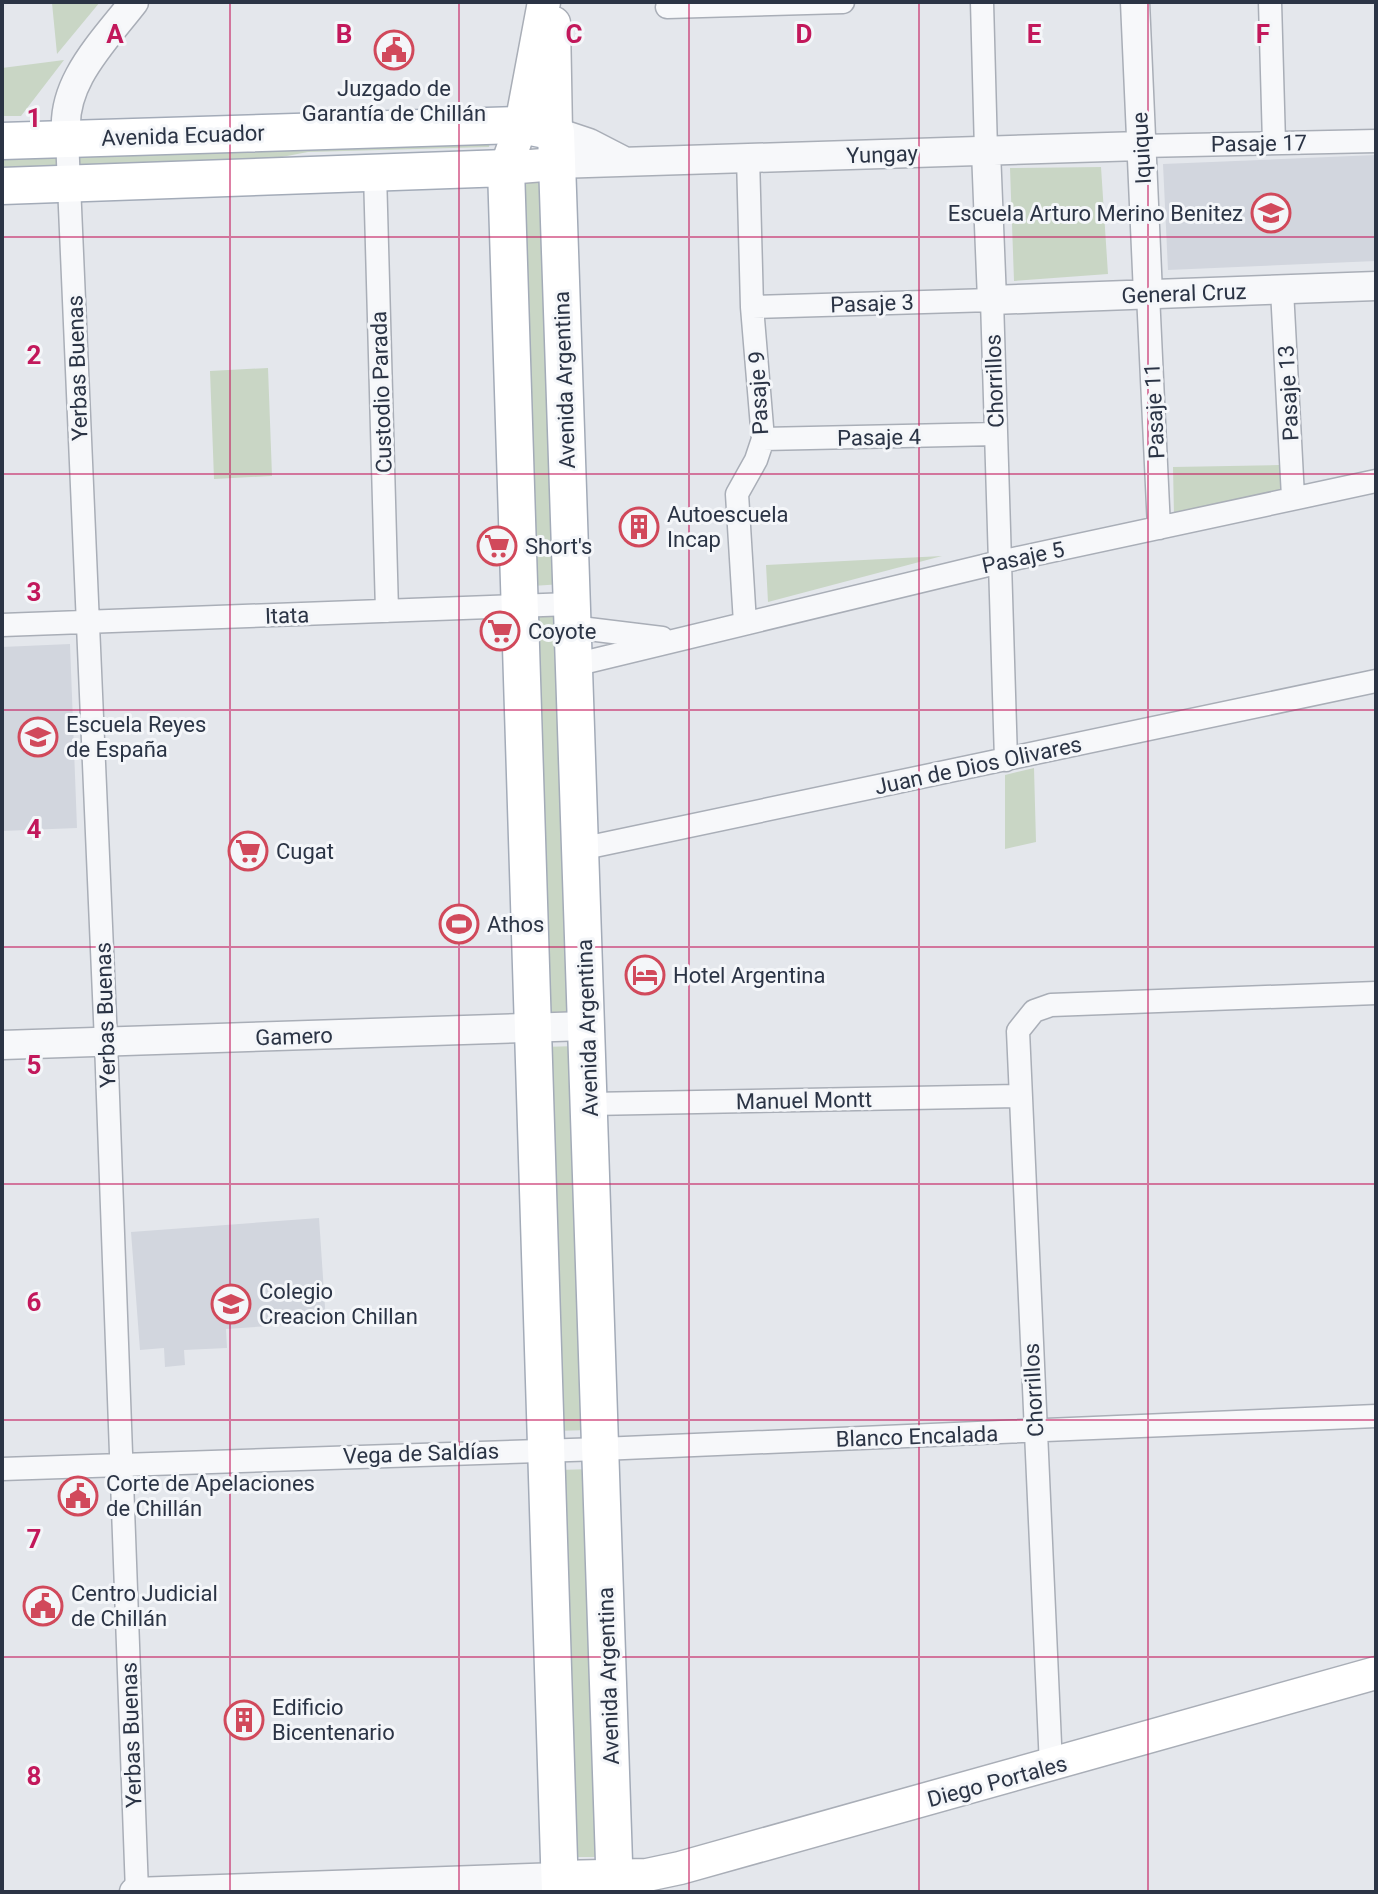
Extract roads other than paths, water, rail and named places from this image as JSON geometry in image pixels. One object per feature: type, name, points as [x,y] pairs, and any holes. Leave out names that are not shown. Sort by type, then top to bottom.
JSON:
[{"type":"main road","points":[[544,2],[521,125],[506,168],[560,1884]]},
{"type":"main road","points":[[554,2],[556,148]]},
{"type":"main road","name":"Avenida Ecuador","points":[[2,141],[521,125],[556,148]]},
{"type":"main road","name":"Avenida Ecuador","points":[[2,186],[506,168],[556,148]]},
{"type":"main road","name":"Avenida Argentina","points":[[556,148],[615,1884]]},
{"type":"main road","name":"Diego Portales","points":[[560,1884],[615,1884],[670,1871],[1376,1673]]},
{"type":"street","points":[[67,138],[64,121],[77,80],[134,2]]},
{"type":"street","points":[[667,7],[843,2]]},
{"type":"street","name":"Chorrillos","points":[[982,2],[1006,760]]},
{"type":"street","name":"Iquique","points":[[1135,2],[1148,294]]},
{"type":"street","points":[[1270,2],[1274,143]]},
{"type":"street","name":"Yerbas Buenas","points":[[67,138],[106,1042],[136,1892]]},
{"type":"street","name":"Pasaje 17","points":[[1141,146],[1376,141]]},
{"type":"street","name":"Yungay","points":[[556,148],[589,143],[622,160],[1141,146]]},
{"type":"street","name":"Pasaje 9","points":[[745,623],[737,494],[756,460],[763,439],[752,307],[748,157]]},
{"type":"street","name":"Custodio Parada","points":[[375,173],[387,611]]},
{"type":"street","name":"General Cruz","points":[[992,300],[1376,286]]},
{"type":"street","name":"Pasaje 13","points":[[1282,290],[1293,497]]},
{"type":"street","name":"Pasaje 11","points":[[1148,294],[1159,528]]},
{"type":"street","name":"Pasaje 3","points":[[752,307],[992,300]]},
{"type":"street","name":"Pasaje 4","points":[[763,439],[996,434]]},
{"type":"street","name":"Pasaje 5","points":[[574,665],[1000,562],[1376,481]]},
{"type":"street","name":"Itata","points":[[2,625],[519,606],[572,616]]},
{"type":"street","name":"Pasaje 5","points":[[572,616],[671,640]]},
{"type":"street","name":"Juan de Dios Olivares","points":[[580,849],[1376,681]]},
{"type":"street","name":"Chorrillos","points":[[1051,1766],[1016,1039],[1027,1016],[1051,1005],[1376,993]]},
{"type":"street","name":"Gamero","points":[[2,1045],[586,1026]]},
{"type":"street","name":"Manuel Montt","points":[[590,1104],[1019,1096]]},
{"type":"street","name":"Blanco Encalada","points":[[601,1449],[1376,1416]]},
{"type":"street","name":"Vega de Saldías","points":[[2,1469],[601,1449]]},
{"type":"street","points":[[136,1892],[560,1884]]},
{"type":"place","name":"Juzgado de Garantía de Chillán","points":[[394,50]]},
{"type":"place","name":"Escuela Arturo Merino Benitez","points":[[1271,213]]},
{"type":"place","name":"Autoescuela Incap","points":[[639,527]]},
{"type":"place","name":"Short's","points":[[497,546]]},
{"type":"place","name":"Coyote","points":[[500,631]]},
{"type":"place","name":"Escuela Reyes de España","points":[[38,737]]},
{"type":"place","name":"Cugat","points":[[248,851]]},
{"type":"place","name":"Athos","points":[[459,924]]},
{"type":"place","name":"Hotel Argentina","points":[[645,975]]},
{"type":"place","name":"Colegio Creacion Chillan","points":[[231,1304]]},
{"type":"place","name":"Corte de Apelaciones de Chillán","points":[[78,1496]]},
{"type":"place","name":"Centro Judicial de Chillán","points":[[43,1606]]},
{"type":"place","name":"Edificio Bicentenario","points":[[244,1720]]}]
